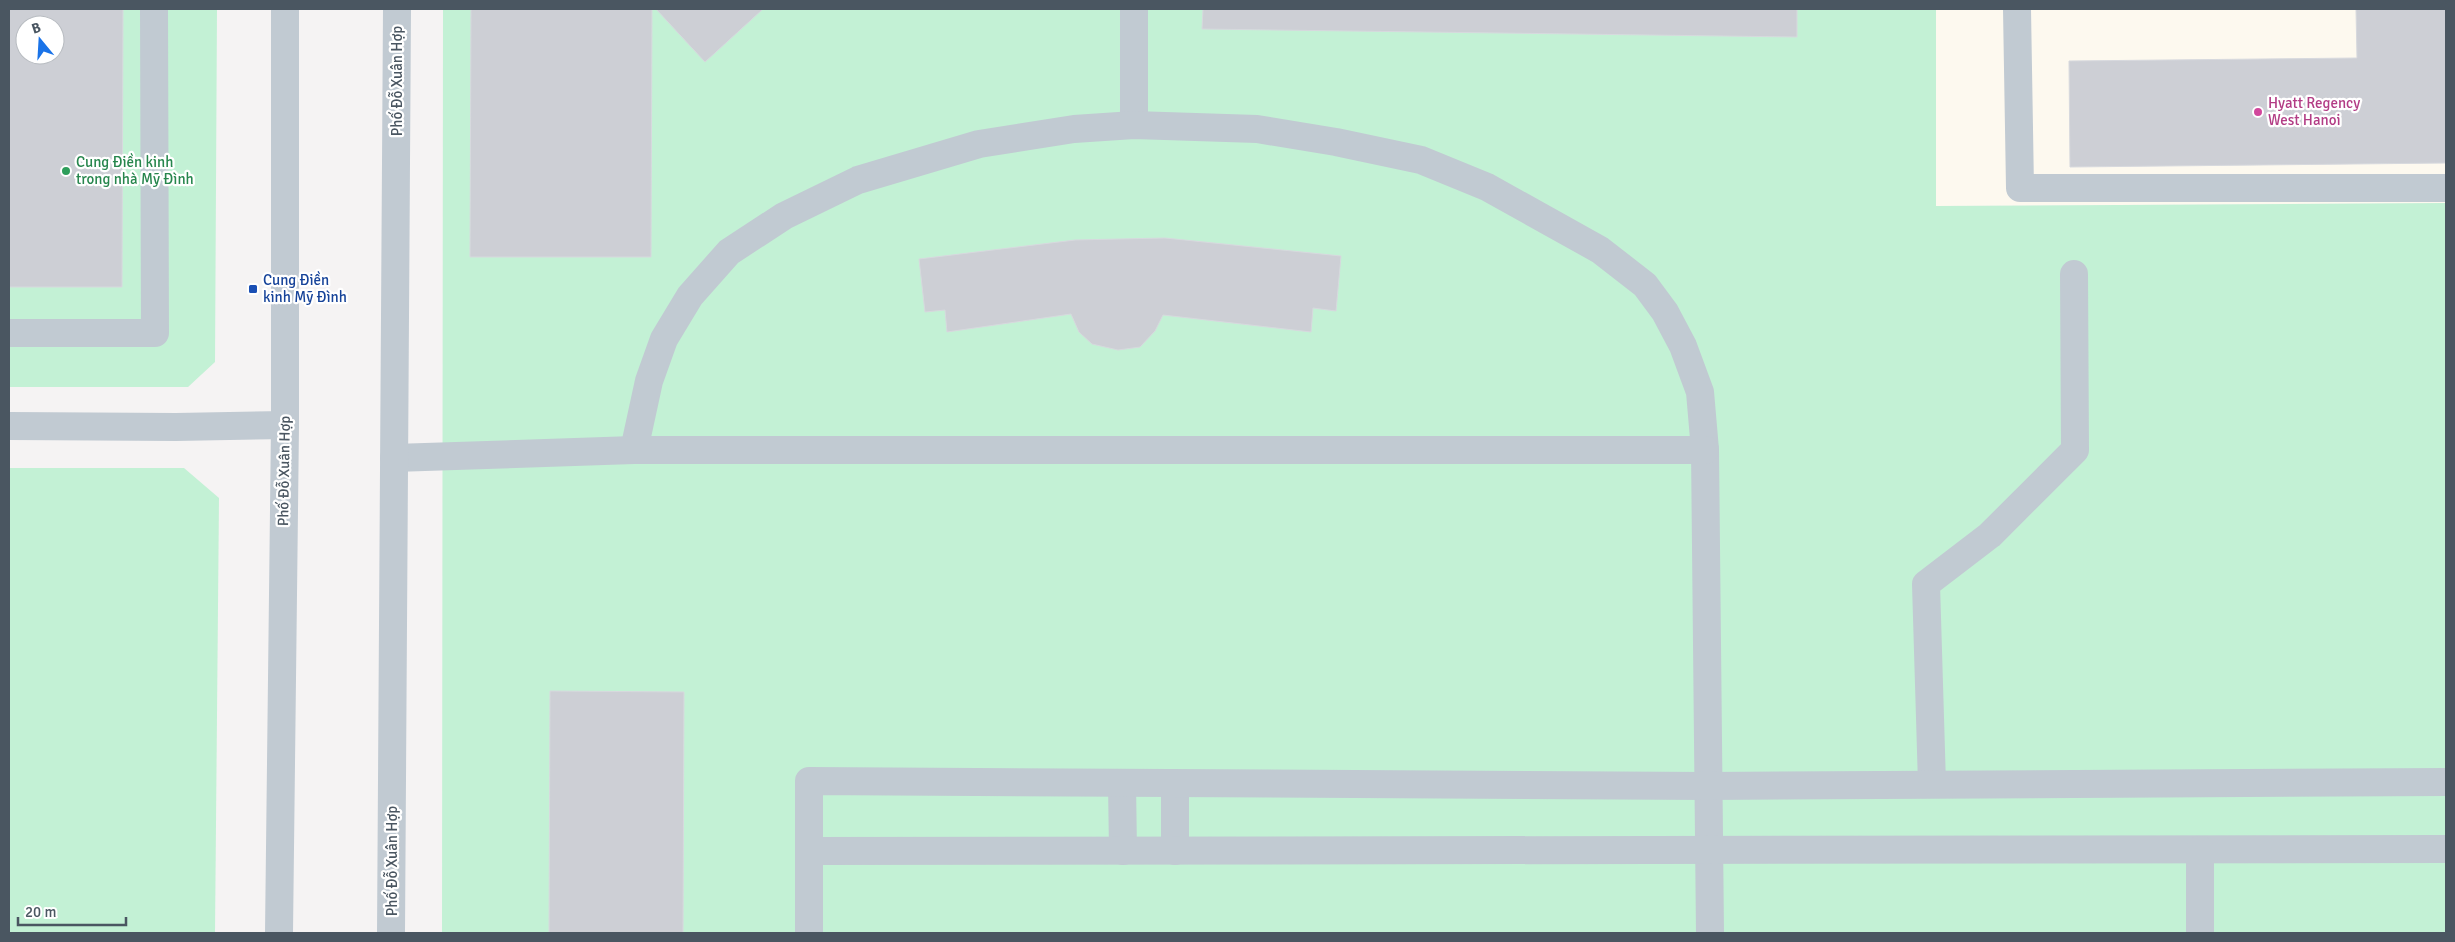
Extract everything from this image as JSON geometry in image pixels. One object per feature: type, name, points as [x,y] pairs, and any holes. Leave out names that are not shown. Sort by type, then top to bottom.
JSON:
[{"type":"street","points":[[9,332],[155,333],[154,9]]},
{"type":"street","name":"Phố Đỗ Xuân Hợp","points":[[279,933],[285,425],[285,9]]},
{"type":"street","name":"Phố Đỗ Xuân Hợp","points":[[391,933],[397,9]]},
{"type":"street","points":[[1134,9],[1134,125]]},
{"type":"street","points":[[2018,9],[2020,188],[2446,188]]},
{"type":"street","points":[[634,450],[649,381],[664,339],[690,296],[729,252],[784,216],[858,180],[979,144],[1074,129],[1134,125],[1257,129],[1336,142],[1421,160],[1487,187],[1600,250],[1644,285],[1665,312],[1683,346],[1700,392],[1705,450],[1710,933]]},
{"type":"street","points":[[1932,784],[1926,584],[1990,535],[2075,450],[2074,274]]},
{"type":"street","points":[[9,426],[176,427],[285,425]]},
{"type":"street","points":[[394,458],[634,450],[1705,450]]},
{"type":"street","points":[[809,933],[808,781],[1708,786],[2446,782]]},
{"type":"street","points":[[1122,783],[1123,851]]},
{"type":"street","points":[[1175,783],[1175,851]]},
{"type":"street","points":[[809,851],[2446,849]]},
{"type":"street","points":[[2200,850],[2200,933]]},
{"type":"shaded area","points":[[1936,9],[2446,9],[2446,203],[1936,206]]},
{"type":"green space","points":[[9,9],[217,9],[215,362],[188,387],[9,387]]},
{"type":"green space","points":[[443,9],[1936,9],[1936,206],[2446,203],[2446,933],[442,933]]},
{"type":"green space","points":[[9,468],[184,468],[219,498],[215,933],[9,933]]},
{"type":"building","name":"Cung Điền kinh trong nhà Mỹ Đình","points":[[9,9],[123,9],[122,287],[9,287]]},
{"type":"building","points":[[471,9],[652,9],[651,257],[470,257]]},
{"type":"building","points":[[656,9],[763,9],[705,62]]},
{"type":"building","points":[[1203,9],[1797,9],[1797,37],[1202,29]]},
{"type":"building","name":"Hyatt Regency West Hanoi","points":[[2356,9],[2446,9],[2446,163],[2070,167],[2069,61],[2357,58]]},
{"type":"building","points":[[1165,238],[1341,256],[1336,311],[1313,308],[1311,332],[1163,315],[1155,331],[1140,347],[1118,350],[1092,344],[1079,332],[1071,314],[947,332],[945,310],[925,312],[919,259],[1075,240]]},
{"type":"building","points":[[550,691],[684,692],[683,933],[549,933]]},
{"type":"place","name":"Hyatt Regency West Hanoi","points":[[2258,112]]},
{"type":"place","name":"Cung Điền kinh trong nhà Mỹ Đình","points":[[66,171]]},
{"type":"place","name":"Cung Điền kinh Mỹ Đình","points":[[253,289]]}]
